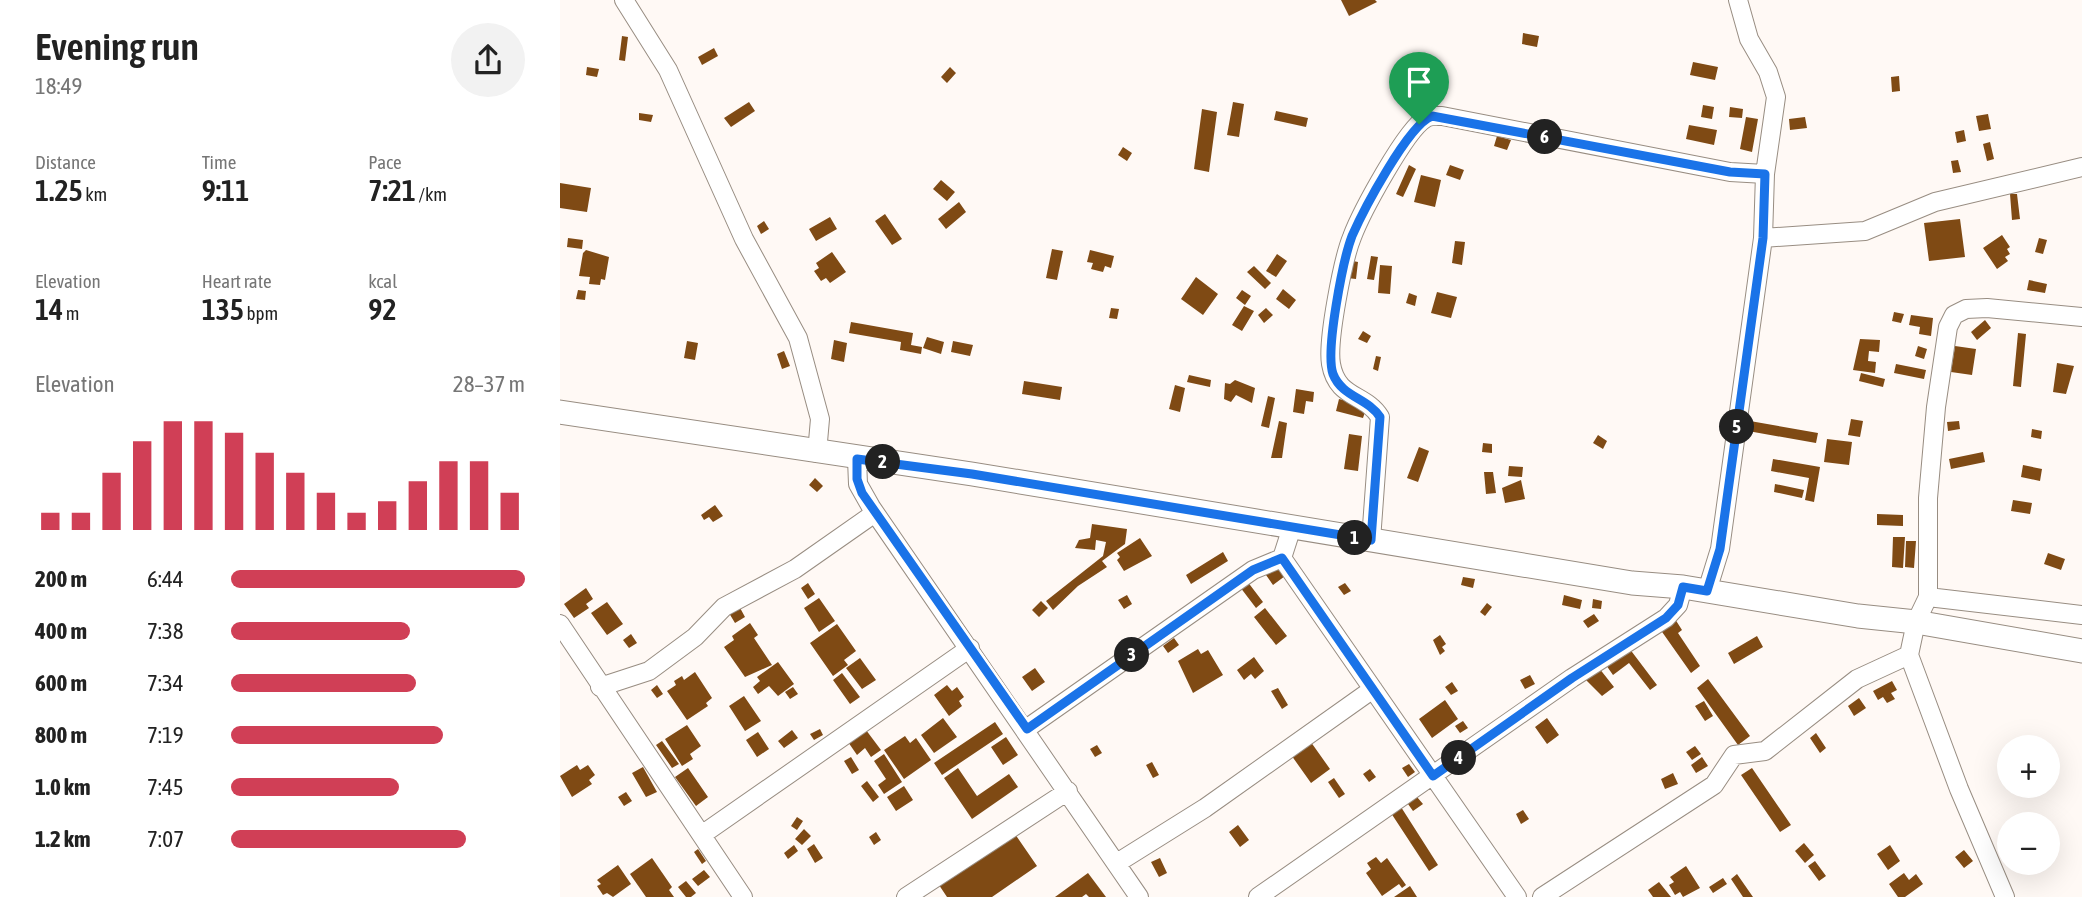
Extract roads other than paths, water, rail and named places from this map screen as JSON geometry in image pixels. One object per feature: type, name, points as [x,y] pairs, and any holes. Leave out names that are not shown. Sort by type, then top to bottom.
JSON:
[{"type":"street","points":[[624,0],[668,70],[744,239],[798,338],[820,419],[817,453]]},
{"type":"street","points":[[1707,591],[1720,549],[1763,238],[1765,174],[1776,97],[1768,72],[1749,39],[1738,0]]},
{"type":"street","points":[[1371,540],[1380,417],[1337,382],[1331,365],[1331,344],[1353,235],[1407,138],[1419,124],[1432,116],[1442,116],[1730,172],[1765,174]]},
{"type":"street","points":[[1763,238],[1866,231],[1935,202],[2082,167]]},
{"type":"street","points":[[2005,897],[1959,789],[1909,655],[1916,622],[1928,597],[1928,498],[1935,419],[1948,327],[1954,314],[1966,309],[1987,308],[2082,317]]},
{"type":"street","points":[[560,412],[817,453],[972,474],[1632,583],[1683,587],[1916,622],[2082,651]]},
{"type":"street","points":[[857,459],[858,484],[875,513],[1027,729],[1139,897]]},
{"type":"street","points":[[600,687],[649,671],[695,637],[724,607],[795,569],[875,513]]},
{"type":"street","points":[[1027,729],[1253,570],[1282,558],[1292,527]]},
{"type":"street","points":[[1282,558],[1517,897]]},
{"type":"street","points":[[1258,897],[1572,678],[1666,618],[1678,605],[1683,587]]},
{"type":"street","points":[[1928,597],[2082,615]]},
{"type":"street","points":[[560,624],[743,897]]},
{"type":"street","points":[[703,834],[970,648]]},
{"type":"street","points":[[1542,897],[1714,785],[1734,755],[1765,751],[1857,679],[1909,655]]},
{"type":"street","points":[[1117,863],[1205,807],[1373,690]]},
{"type":"street","points":[[906,897],[1068,791]]}]
